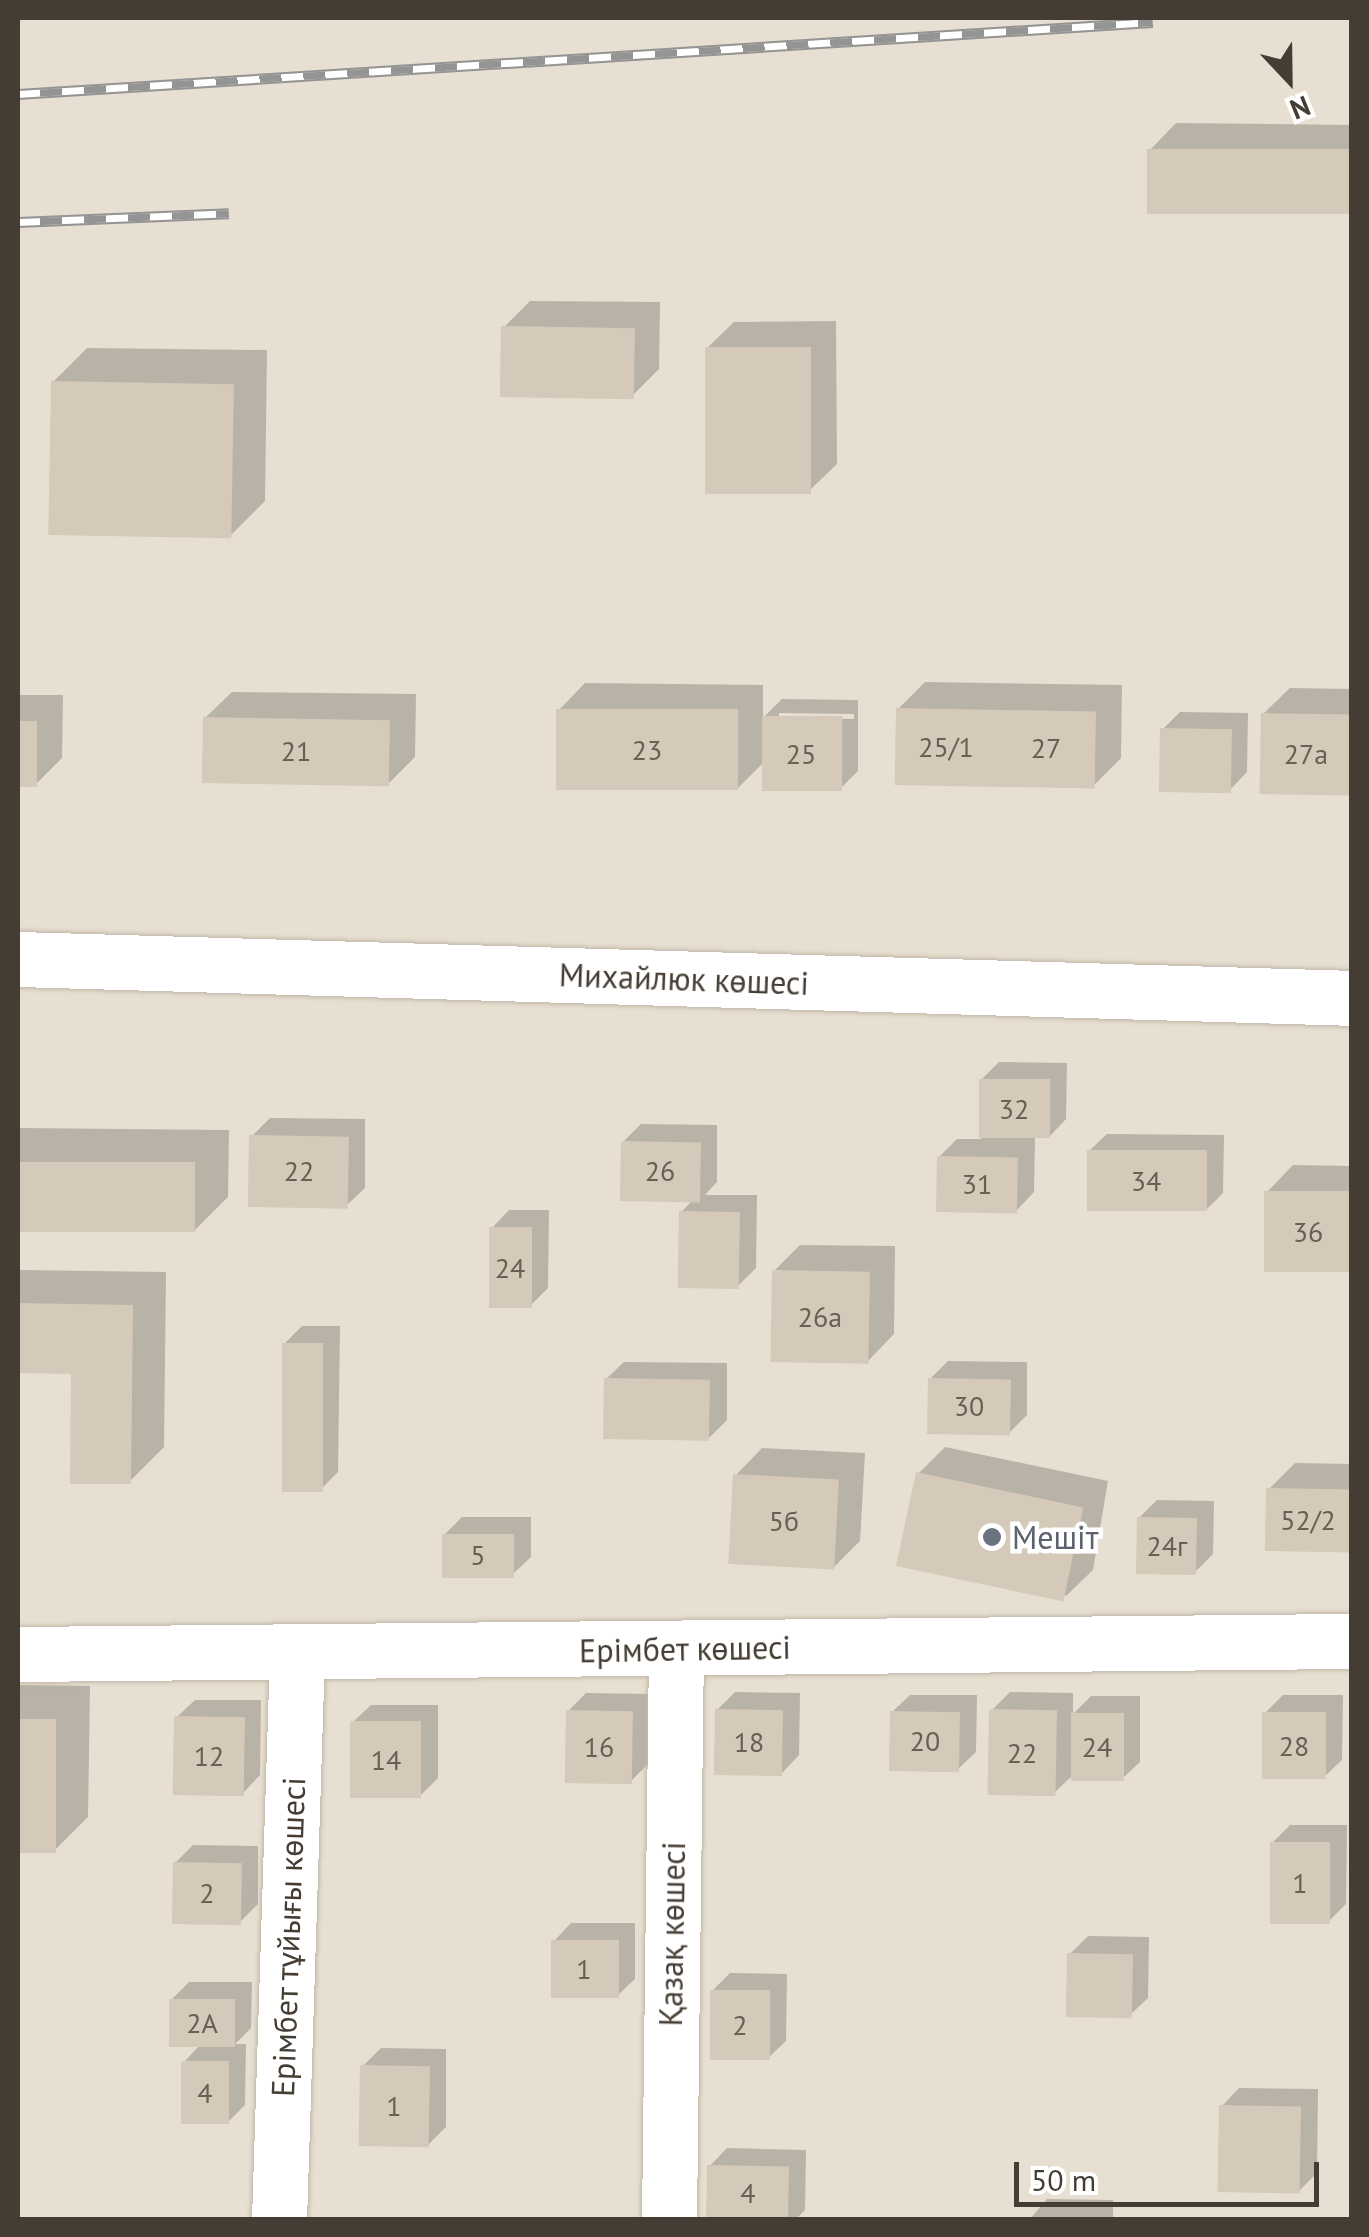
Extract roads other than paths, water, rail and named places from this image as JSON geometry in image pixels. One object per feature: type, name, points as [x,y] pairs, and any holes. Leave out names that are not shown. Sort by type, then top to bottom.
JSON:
[{"type":"street","name":"Михайлюк көшесі","points":[[18,960],[1352,998]]},
{"type":"street","name":"Ерімбет көшесі","points":[[18,1654],[1352,1640]]},
{"type":"street","name":"Қазақ көшесі","points":[[669,2220],[676,1649]]},
{"type":"street","name":"Ерімбет тұйығы көшесі","points":[[279,2220],[297,1654]]},
{"type":"railway","points":[[18,94],[1153,22]]},
{"type":"railway","points":[[18,222],[229,213]]},
{"type":"place","name":"Мешіт","points":[[992,1537]]}]
